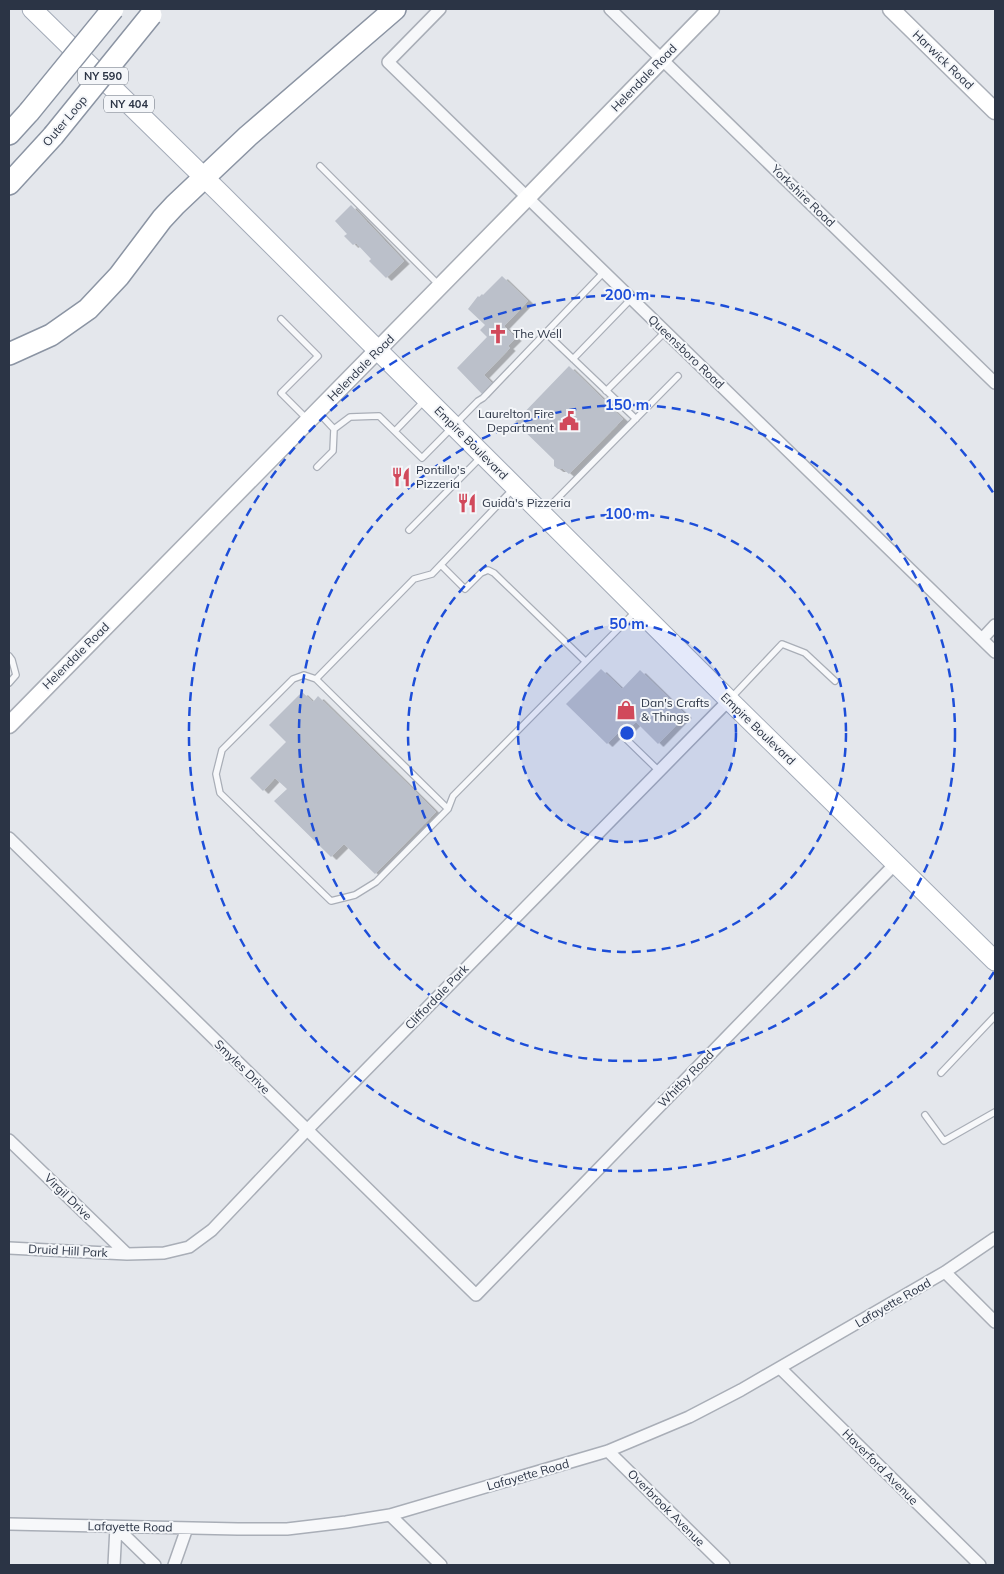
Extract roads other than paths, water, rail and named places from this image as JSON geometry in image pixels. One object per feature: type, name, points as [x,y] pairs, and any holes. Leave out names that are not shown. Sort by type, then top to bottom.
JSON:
[{"type":"highway","name":"NY 590","points":[[9,134],[113,9]]},
{"type":"highway","points":[[9,354],[50,335],[88,309],[125,268],[162,219],[204,177],[248,136],[395,9]]},
{"type":"highway","name":"Outer Loop","points":[[9,184],[52,136],[154,12]]},
{"type":"main road","name":"Empire Boulevard","points":[[32,9],[995,961]]},
{"type":"street","name":"Queensboro Road","points":[[440,9],[388,62],[995,652]]},
{"type":"street","name":"Yorkshire Road","points":[[610,9],[995,383]]},
{"type":"street","name":"Helendale Road","points":[[9,725],[711,9]]},
{"type":"street","name":"Harwick Road","points":[[891,9],[995,111]]},
{"type":"street","points":[[982,639],[995,625]]},
{"type":"street","name":"Cliffordale Park","points":[[127,1254],[164,1254],[189,1247],[212,1230],[307,1130],[729,700]]},
{"type":"street","name":"Smyles Drive","points":[[9,838],[476,1295]]},
{"type":"street","name":"Whitby Road","points":[[476,1295],[896,864]]},
{"type":"street","name":"Virgil Drive","points":[[9,1140],[127,1254]]},
{"type":"street","name":"Lafayette Road","points":[[9,1524],[287,1529],[390,1515],[608,1451],[689,1417],[780,1368],[945,1272],[995,1238]]},
{"type":"street","name":"Druid Hill Park","points":[[9,1248],[127,1254]]},
{"type":"street","points":[[945,1272],[995,1322]]},
{"type":"street","name":"Haverford Avenue","points":[[780,1368],[980,1565]]},
{"type":"street","name":"Overbrook Avenue","points":[[608,1451],[724,1565]]},
{"type":"street","points":[[390,1515],[440,1565]]},
{"type":"street","points":[[114,1565],[116,1527]]},
{"type":"street","points":[[116,1527],[155,1565]]},
{"type":"street","points":[[174,1565],[187,1528]]},
{"type":"lane","points":[[320,166],[440,286]]},
{"type":"lane","points":[[334,428],[350,417],[379,416],[422,458],[483,398],[604,272]]},
{"type":"lane","points":[[573,359],[631,299]]},
{"type":"lane","points":[[281,319],[318,356],[281,393],[313,416],[334,428]]},
{"type":"lane","points":[[606,391],[665,332]]},
{"type":"lane","points":[[546,333],[636,419]]},
{"type":"lane","points":[[541,514],[678,376]]},
{"type":"lane","points":[[394,431],[426,399]]},
{"type":"lane","points":[[317,467],[334,450],[334,428]]},
{"type":"lane","points":[[408,530],[482,455]]},
{"type":"lane","points":[[316,679],[414,579],[432,574],[515,488]]},
{"type":"lane","points":[[441,565],[465,589],[481,573],[488,570],[494,573],[585,661]]},
{"type":"lane","points":[[448,809],[316,679],[304,676],[293,679],[222,750],[216,774],[220,793],[331,901],[355,895],[376,882],[448,809],[453,796],[637,609]]},
{"type":"lane","points":[[729,700],[782,644],[805,653],[835,681]]},
{"type":"lane","points":[[9,656],[12,660],[16,676],[9,683]]},
{"type":"lane","points":[[623,736],[659,771]]},
{"type":"lane","points":[[941,1074],[995,1016]]},
{"type":"lane","points":[[925,1115],[944,1141],[995,1112]]},
{"type":"place","name":"The Well","points":[[498,334]]},
{"type":"place","name":"Laurelton Fire Department","points":[[569,421]]},
{"type":"place","name":"Pontillo's Pizzeria","points":[[401,477]]},
{"type":"place","name":"Guida's Pizzeria","points":[[467,503]]},
{"type":"place","name":"Dan's Crafts & Things","points":[[626,710]]}]
